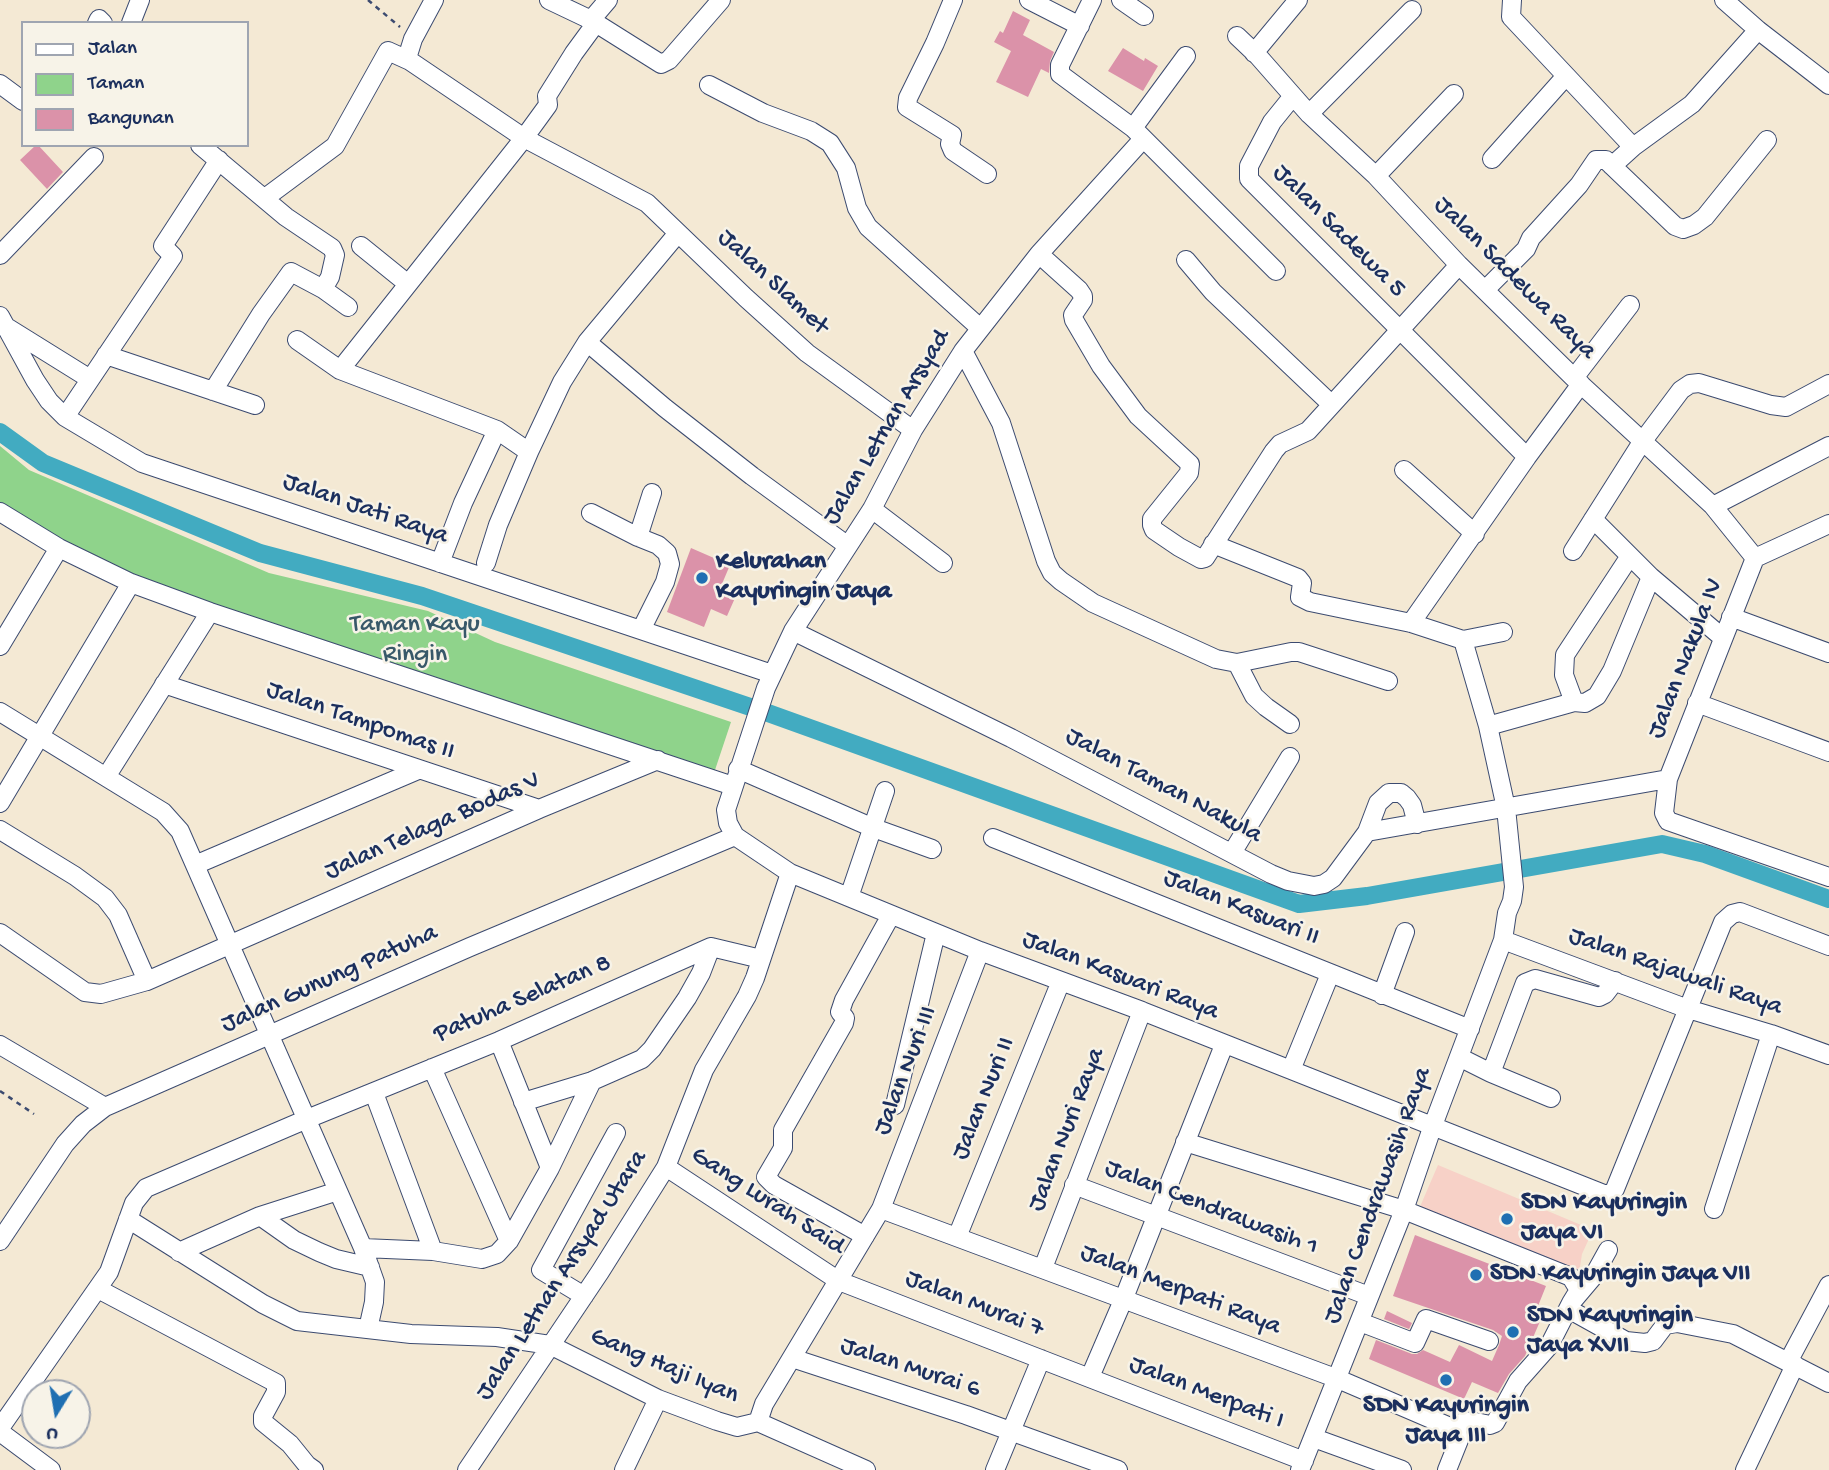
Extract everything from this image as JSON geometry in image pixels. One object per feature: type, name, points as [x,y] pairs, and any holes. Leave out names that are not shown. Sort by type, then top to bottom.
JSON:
[{"type":"street","points":[[132,21],[140,0]]},
{"type":"street","points":[[410,61],[408,55],[413,39],[434,0]]},
{"type":"street","points":[[549,0],[593,22],[658,63],[664,63],[721,0]]},
{"type":"street","points":[[340,370],[548,105],[547,96],[608,0]]},
{"type":"street","points":[[953,0],[908,98],[907,107],[952,135],[950,144],[953,151],[987,174]]},
{"type":"street","points":[[1029,0],[1080,26]]},
{"type":"street","points":[[1092,0],[1060,65],[1060,74],[1138,133],[1276,271]]},
{"type":"street","points":[[1121,0],[1143,16]]},
{"type":"street","points":[[1254,53],[1298,0]]},
{"type":"street","points":[[1512,0],[1511,17],[1633,147]]},
{"type":"street","points":[[1724,0],[1829,85]]},
{"type":"street","points":[[1309,114],[1412,10]]},
{"type":"street","points":[[1612,166],[1633,147],[1692,104],[1758,30]]},
{"type":"street","name":"Jalan Sadewa Raya","points":[[1237,36],[1309,114],[1376,176],[1459,265],[1642,442],[1713,506],[1755,558]]},
{"type":"street","points":[[265,198],[335,146],[388,51],[410,61]]},
{"type":"street","name":"Jalan Letnan Arsyad","points":[[735,836],[728,823],[726,810],[769,681],[793,631],[872,509],[913,430],[962,351],[1138,133],[1186,56]]},
{"type":"street","name":"Jalan Slamet","points":[[410,61],[524,138],[647,203],[807,353],[913,430]]},
{"type":"street","points":[[1492,159],[1566,76]]},
{"type":"street","points":[[0,83],[21,99]]},
{"type":"street","points":[[709,85],[762,113],[811,131],[830,143],[846,168],[857,208],[868,227],[981,328]]},
{"type":"street","points":[[1376,176],[1454,94]]},
{"type":"street","name":"Jalan Sadewa 5","points":[[1293,96],[1272,121],[1251,161],[1248,177],[1398,330]]},
{"type":"street","points":[[1485,289],[1526,249],[1531,238],[1600,158],[1606,160],[1675,226],[1683,229],[1705,217],[1767,140]]},
{"type":"street","points":[[203,147],[286,217],[333,250],[335,257],[330,277],[323,289]]},
{"type":"street","points":[[0,255],[94,158]]},
{"type":"street","points":[[65,417],[173,256],[163,246],[219,160]]},
{"type":"street","points":[[486,563],[498,525],[562,382],[587,342],[678,233]]},
{"type":"street","points":[[361,246],[408,284]]},
{"type":"street","points":[[1039,254],[1083,296],[1073,315],[1074,320],[1101,366],[1138,416],[1190,464],[1189,473],[1152,519],[1154,530],[1201,559],[1205,558],[1274,451],[1284,442],[1308,431],[1459,265]]},
{"type":"street","points":[[1186,260],[1213,292],[1331,404]]},
{"type":"street","points":[[213,391],[291,272],[323,289],[348,307]]},
{"type":"street","points":[[1411,623],[1475,534],[1630,305]]},
{"type":"street","points":[[4,322],[90,379]]},
{"type":"street","name":"Jalan Jati Raya","points":[[4,322],[49,401],[65,417],[142,463],[641,630],[769,681]]},
{"type":"street","points":[[1398,330],[1527,457]]},
{"type":"street","points":[[296,340],[340,370],[497,430],[529,452]]},
{"type":"street","points":[[587,342],[752,476],[848,545]]},
{"type":"street","points":[[962,351],[1001,423],[1052,573],[1093,603],[1216,659],[1237,663],[1299,652],[1388,681]]},
{"type":"street","points":[[106,355],[255,405]]},
{"type":"street","points":[[1573,551],[1642,442],[1681,390],[1690,384],[1699,383],[1786,407],[1829,384]]},
{"type":"street","points":[[440,563],[463,503],[497,430]]},
{"type":"street","points":[[1713,506],[1829,446]]},
{"type":"street","points":[[1404,470],[1475,534]]},
{"type":"street","points":[[638,537],[652,493]]},
{"type":"street","points":[[872,509],[943,563]]},
{"type":"street","points":[[0,512],[59,548],[131,583],[209,612],[658,760],[736,777],[933,849]]},
{"type":"street","points":[[591,513],[667,553],[670,564],[665,582],[641,630]]},
{"type":"street","points":[[1592,520],[1651,577],[1723,638]]},
{"type":"street","points":[[1755,558],[1829,524]]},
{"type":"street","points":[[1213,544],[1273,566],[1301,580],[1302,599],[1411,623],[1463,640],[1503,632]]},
{"type":"street","points":[[0,646],[59,548]]},
{"type":"street","points":[[1574,702],[1564,675],[1565,655],[1630,556]]},
{"type":"street","name":"Jalan Nakula IV","points":[[1755,558],[1668,779],[1664,813],[1668,821],[1829,877]]},
{"type":"street","points":[[1488,726],[1574,702],[1585,703],[1597,696],[1612,671],[1651,577]]},
{"type":"street","points":[[0,803],[131,583]]},
{"type":"street","points":[[106,777],[209,612]]},
{"type":"street","points":[[1731,617],[1829,653]]},
{"type":"street","name":"Jalan Taman Nakula","points":[[793,631],[1023,744],[1271,874],[1303,885],[1324,884],[1333,878],[1367,832]]},
{"type":"street","name":"Jalan Cendrawasih Raya","points":[[1302,1465],[1404,1210],[1503,940],[1514,887],[1506,808],[1488,726],[1463,640]]},
{"type":"street","points":[[1237,663],[1254,696],[1290,724]]},
{"type":"street","name":"Jalan Tampomas II","points":[[164,684],[539,809]]},
{"type":"street","points":[[1698,704],[1829,752]]},
{"type":"street","points":[[0,712],[163,811],[180,831],[363,1248],[375,1292],[369,1328]]},
{"type":"street","points":[[1232,853],[1290,757]]},
{"type":"street","name":"Jalan Telaga Bodas V","points":[[0,933],[89,994],[101,994],[147,981],[539,809],[658,760]]},
{"type":"street","points":[[195,865],[418,770]]},
{"type":"street","points":[[1417,824],[1412,804],[1401,793],[1389,793],[1378,803],[1367,832],[1417,824],[1668,779]]},
{"type":"street","points":[[849,897],[885,790]]},
{"type":"street","points":[[0,831],[75,876],[105,898],[118,915],[147,981]]},
{"type":"street","points":[[735,836],[790,873]]},
{"type":"street","name":"Jalan Gunung Patuha","points":[[0,1241],[65,1144],[83,1124],[105,1107],[470,947],[735,836]]},
{"type":"street","name":"Jalan Kasuari II","points":[[993,838],[1470,1029]]},
{"type":"street","name":"Jalan Kasuari Raya","points":[[790,873],[980,951],[1142,1011],[1604,1194],[1611,1194],[1615,1189],[1688,1009]]},
{"type":"street","name":"Jalan Letnan Arsyad Utara","points":[[467,1470],[584,1296],[666,1167],[704,1070],[747,996],[790,873]]},
{"type":"street","points":[[1688,1009],[1723,922],[1732,914],[1740,912],[1829,946]]},
{"type":"street","points":[[865,1236],[774,1185],[766,1177],[783,1148],[783,1130],[844,1023],[845,1018],[840,1012],[844,1000],[891,915]]},
{"type":"street","points":[[1382,995],[1405,932]]},
{"type":"street","points":[[895,1105],[936,933]]},
{"type":"street","name":"Jalan Rajawali Raya","points":[[1503,940],[1688,1009],[1829,1055]]},
{"type":"street","points":[[523,1102],[592,1081],[642,1059],[652,1049],[687,998],[711,947],[761,959]]},
{"type":"street","name":"Patuha Selatan 8","points":[[0,1430],[109,1272],[137,1197],[146,1188],[499,1041],[711,947]]},
{"type":"street","name":"Jalan Nuri III","points":[[758,1422],[761,1410],[881,1209],[980,951]]},
{"type":"street","points":[[1291,1070],[1330,974]]},
{"type":"street","points":[[1492,1073],[1525,983],[1535,979],[1599,997],[1605,994],[1615,981]]},
{"type":"street","name":"Jalan Nuri II","points":[[957,1237],[1061,981]]},
{"type":"street","name":"Jalan Nuri Raya","points":[[1043,1268],[1142,1011]]},
{"type":"street","points":[[1714,1209],[1771,1034]]},
{"type":"street","points":[[499,1041],[550,1168]]},
{"type":"street","points":[[0,1045],[105,1107]]},
{"type":"street","points":[[1090,1377],[1224,1045]]},
{"type":"street","points":[[1459,1057],[1551,1098]]},
{"type":"street","points":[[432,1068],[509,1241]]},
{"type":"street","points":[[363,1248],[433,1251],[486,1259],[497,1254],[509,1241],[550,1168],[592,1081]]},
{"type":"street","points":[[374,1093],[433,1251]]},
{"type":"street","points":[[584,1296],[541,1270],[616,1133]]},
{"type":"street","points":[[1185,1142],[1404,1210],[1571,1277],[1579,1290],[1549,1346],[1518,1381],[1495,1423],[1460,1423],[1457,1430],[1458,1440],[1447,1470]]},
{"type":"street","name":"Gang Lurah Said","points":[[666,1167],[839,1281]]},
{"type":"street","name":"Jalan Cendrawasih 1","points":[[1074,1185],[1369,1296]]},
{"type":"street","points":[[179,1252],[260,1216],[338,1191]]},
{"type":"street","name":"Jalan Merpati Raya","points":[[881,1209],[1338,1379],[1457,1430]]},
{"type":"street","points":[[260,1216],[294,1240],[327,1256],[370,1267]]},
{"type":"street","name":"Gang Haji Iyan","points":[[128,1219],[288,1317],[312,1323],[442,1336],[497,1337],[550,1345],[658,1399],[737,1427],[758,1422]]},
{"type":"street","points":[[1571,1303],[1593,1278],[1608,1250]]},
{"type":"street","name":"Jalan Murai 7","points":[[839,1281],[1090,1377]]},
{"type":"street","points":[[1745,1470],[1829,1285]]},
{"type":"street","points":[[98,1289],[276,1383],[276,1392],[263,1416],[263,1422],[290,1444],[314,1470]]},
{"type":"street","points":[[1571,1303],[1576,1314],[1626,1341],[1653,1341],[1665,1325],[1677,1323],[1734,1334],[1829,1383]]},
{"type":"street","points":[[1360,1322],[1415,1343],[1426,1319],[1489,1341]]},
{"type":"street","name":"Jalan Murai 6","points":[[792,1358],[1012,1431],[1118,1470]]},
{"type":"street","points":[[995,1470],[1041,1359]]},
{"type":"street","name":"Jalan Merpati I","points":[[1090,1377],[1302,1465]]},
{"type":"street","points":[[624,1470],[658,1399]]},
{"type":"street","points":[[758,1422],[866,1470]]},
{"type":"street","points":[[0,1430],[51,1470]]},
{"type":"street","points":[[1314,1438],[1402,1470]]},
{"type":"path","points":[[368,0],[413,39]]},
{"type":"path","points":[[0,1091],[34,1114]]},
{"type":"shaded area","name":"SDN Kayuringin Jaya VI","points":[[1438,1165],[1593,1230],[1582,1254],[1579,1273],[1419,1209]]},
{"type":"green space","name":"Taman Kayu Ringin","points":[[0,446],[29,470],[269,573],[428,611],[495,642],[731,722],[714,773],[124,576],[0,509]]},
{"type":"building","points":[[1013,11],[1030,20],[1023,35],[1054,52],[1049,73],[1041,69],[1028,97],[996,82],[1011,51],[994,42],[1000,31],[1003,33]]},
{"type":"building","points":[[1123,48],[1158,66],[1143,91],[1108,71]]},
{"type":"building","points":[[34,147],[40,147],[63,172],[47,189],[20,160]]},
{"type":"building","name":"Kelurahan Kayuringin Jaya","points":[[691,548],[730,565],[719,591],[735,598],[727,616],[711,609],[704,627],[667,612]]},
{"type":"building","points":[[1415,1235],[1546,1286],[1534,1316],[1541,1319],[1525,1356],[1509,1374],[1498,1393],[1472,1382],[1464,1399],[1369,1359],[1376,1340],[1412,1354],[1423,1350],[1450,1362],[1459,1345],[1492,1361],[1499,1345],[1502,1336],[1493,1330],[1393,1296]]},
{"type":"building","points":[[1387,1311],[1412,1323],[1409,1329],[1384,1319]]},
{"type":"waterway","points":[[0,432],[43,463],[260,553],[422,596],[768,713],[1299,904],[1367,896],[1662,844],[1705,854],[1829,899]]},
{"type":"place","name":"Kelurahan Kayuringin Jaya","points":[[702,578]]},
{"type":"place","name":"SDN Kayuringin Jaya VI","points":[[1507,1219]]},
{"type":"place","name":"SDN Kayuringin Jaya VII","points":[[1476,1275]]},
{"type":"place","name":"SDN Kayuringin Jaya XVII","points":[[1513,1332]]},
{"type":"place","name":"SDN Kayuringin Jaya III","points":[[1446,1380]]}]
